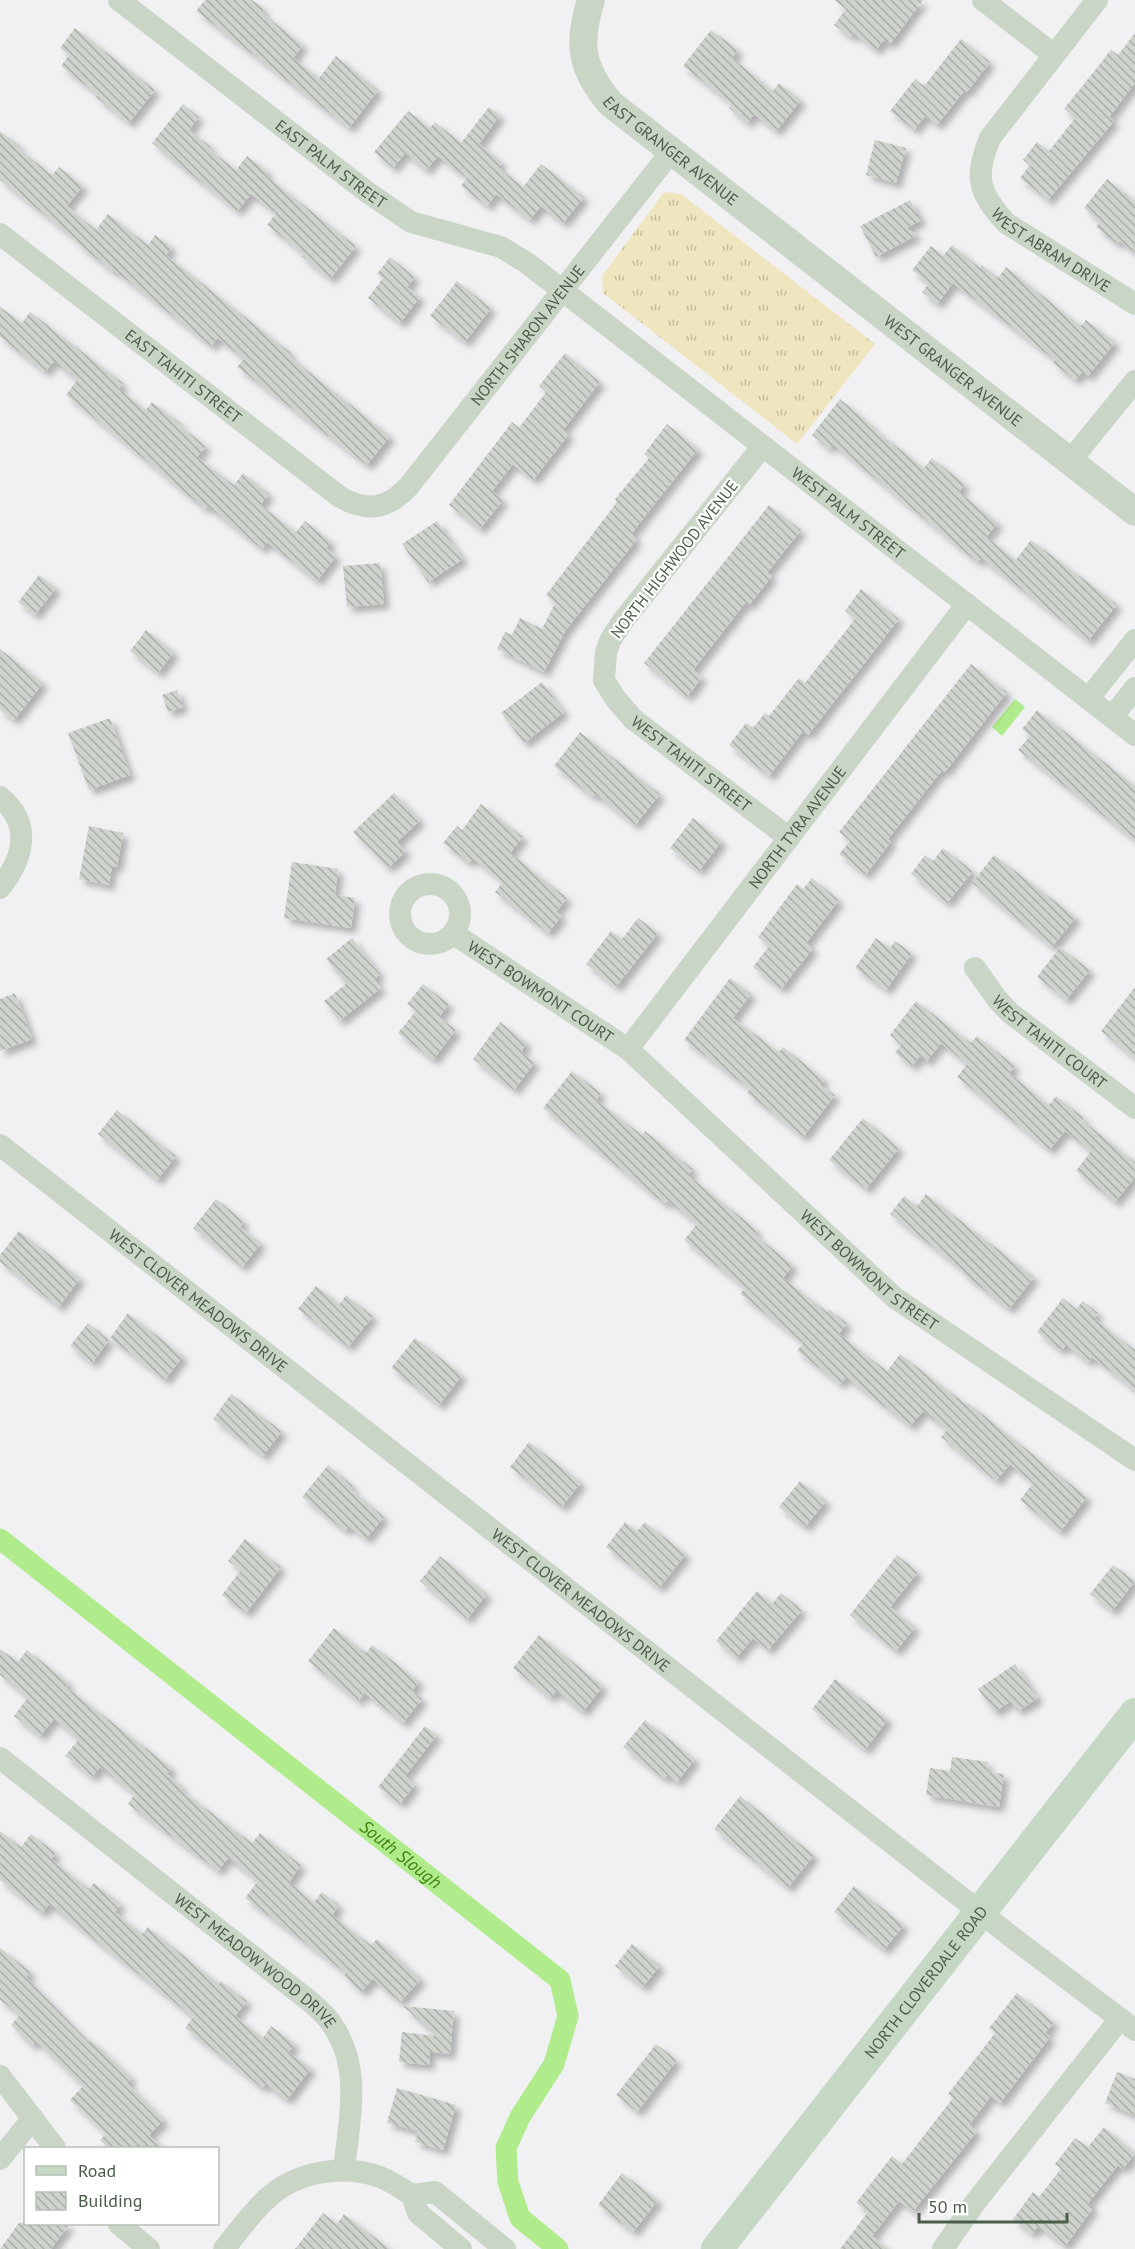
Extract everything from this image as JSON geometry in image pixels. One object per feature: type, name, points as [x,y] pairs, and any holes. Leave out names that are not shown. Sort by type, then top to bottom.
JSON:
[{"type":"main road","name":"NORTH CLOVERDALE ROAD","points":[[717,2249],[1135,1714]]},
{"type":"street","name":"EAST PALM STREET","points":[[119,0],[367,192],[411,222],[501,247],[563,291]]},
{"type":"street","name":"EAST GRANGER AVENUE","points":[[591,0],[583,26],[585,62],[594,85],[611,104],[770,229]]},
{"type":"street","points":[[983,0],[1054,55],[1097,0]]},
{"type":"street","name":"WEST ABRAM DRIVE","points":[[1054,55],[990,138],[981,160],[982,184],[989,204],[1005,223],[1135,304]]},
{"type":"street","name":"NORTH SHARON AVENUE","points":[[375,508],[400,495],[409,486],[670,152]]},
{"type":"street","name":"WEST GRANGER AVENUE","points":[[770,229],[1135,512]]},
{"type":"street","name":"EAST TAHITI STREET","points":[[0,234],[340,497],[354,504],[375,508]]},
{"type":"street","name":"WEST PALM STREET","points":[[563,291],[1135,735]]},
{"type":"street","points":[[1070,461],[1135,381]]},
{"type":"street","name":"NORTH HIGHWOOD AVENUE","points":[[604,680],[606,652],[622,622],[763,446]]},
{"type":"street","name":"NORTH TYRA AVENUE","points":[[628,1049],[967,604]]},
{"type":"street","points":[[1088,699],[1135,640]]},
{"type":"street","name":"WEST TAHITI STREET","points":[[604,680],[615,698],[633,718],[789,837]]},
{"type":"street","points":[[1112,717],[1135,688]]},
{"type":"street","points":[[0,797],[9,804],[17,816],[21,829],[20,857],[0,888]]},
{"type":"street","name":"WEST BOWMONT COURT","points":[[454,934],[628,1049]]},
{"type":"street","name":"WEST TAHITI COURT","points":[[975,968],[1009,1012],[1135,1108]]},
{"type":"street","name":"WEST BOWMONT STREET","points":[[628,1049],[895,1298],[1135,1460]]},
{"type":"street","name":"WEST CLOVER MEADOWS DRIVE","points":[[0,1145],[1127,2025]]},
{"type":"street","name":"WEST MEADOW WOOD DRIVE","points":[[0,1758],[312,2003],[331,2022],[344,2045],[351,2070],[352,2097],[344,2170]]},
{"type":"street","points":[[943,2249],[974,2204],[1127,2025]]},
{"type":"street","points":[[0,2076],[54,2147]]},
{"type":"street","points":[[0,2160],[33,2118]]},
{"type":"street","points":[[225,2249],[252,2214],[271,2195],[293,2181],[318,2173],[344,2170],[380,2177],[412,2195],[435,2192],[505,2249]]},
{"type":"street","points":[[412,2195],[418,2213],[461,2249]]},
{"type":"street","points":[[120,2225],[149,2249]]},
{"type":"green space","points":[[664,192],[681,194],[875,344],[797,444],[603,293],[602,276]]},
{"type":"shaded area","points":[[1015,699],[1025,707],[1002,736],[992,727]]},
{"type":"building","points":[[205,0],[252,0],[264,9],[262,13],[303,45],[293,58],[319,78],[336,56],[378,90],[349,128],[196,11]]},
{"type":"building","points":[[834,0],[923,0],[890,44],[884,40],[876,50],[854,33],[851,37],[834,25],[846,9]]},
{"type":"building","points":[[75,28],[155,90],[129,123],[61,66],[69,55],[60,48]]},
{"type":"building","points":[[711,30],[738,50],[732,58],[773,91],[779,83],[801,100],[776,131],[754,114],[747,123],[729,108],[732,104],[683,66]]},
{"type":"building","points":[[1135,33],[1135,83],[1109,117],[1114,121],[1048,200],[1020,178],[1030,165],[1023,160],[1037,142],[1049,151],[1075,118],[1064,109],[1111,50],[1118,55]]},
{"type":"building","points":[[961,39],[990,62],[937,125],[925,116],[914,130],[890,111],[915,79],[924,86]]},
{"type":"building","points":[[183,104],[199,117],[189,130],[211,147],[209,149],[236,170],[247,156],[268,172],[265,175],[356,246],[330,279],[301,256],[304,254],[267,225],[276,213],[251,194],[237,211],[152,143]]},
{"type":"building","points":[[489,107],[500,115],[479,144],[502,162],[498,167],[523,187],[541,164],[584,197],[563,223],[541,206],[530,220],[496,194],[487,206],[461,186],[467,178],[438,156],[426,170],[405,153],[393,168],[374,152],[408,111],[430,128],[435,122],[461,143]]},
{"type":"building","points":[[0,131],[52,175],[59,167],[83,186],[67,206],[96,230],[108,214],[148,245],[155,235],[172,247],[166,255],[291,353],[289,356],[390,436],[367,465],[237,367],[244,359],[218,338],[211,346],[114,270],[113,272],[76,242],[77,240],[0,180]]},
{"type":"building","points":[[875,140],[906,148],[896,183],[866,175]]},
{"type":"building","points":[[1107,179],[1135,201],[1135,253],[1120,241],[1117,244],[1096,227],[1100,222],[1084,208]]},
{"type":"building","points":[[910,200],[921,220],[907,228],[917,235],[876,257],[860,226]]},
{"type":"building","points":[[952,245],[980,268],[982,265],[998,278],[1006,267],[1081,326],[1086,320],[1115,342],[1088,376],[1082,372],[1075,380],[1053,363],[1055,360],[953,283],[937,304],[922,292],[929,283],[912,270],[931,246],[943,256]]},
{"type":"building","points":[[390,257],[415,277],[407,287],[420,297],[400,323],[368,298],[383,278],[377,274]]},
{"type":"building","points":[[457,281],[491,308],[465,342],[430,316]]},
{"type":"building","points":[[0,307],[22,323],[30,312],[123,383],[119,389],[146,410],[152,402],[180,423],[179,425],[206,446],[197,457],[234,485],[243,473],[269,494],[260,505],[296,532],[305,521],[331,542],[326,548],[336,556],[317,581],[267,542],[262,549],[207,506],[205,509],[66,395],[77,380],[54,361],[45,372],[0,337]]},
{"type":"building","points":[[565,353],[600,382],[563,430],[569,434],[533,480],[513,464],[492,491],[503,500],[480,529],[449,505],[512,422],[519,428],[546,392],[539,386]]},
{"type":"building","points":[[840,399],[924,468],[932,458],[965,484],[959,492],[998,523],[986,537],[1016,560],[1031,540],[1117,604],[1088,641],[981,558],[977,562],[833,444],[829,449],[812,435]]},
{"type":"building","points":[[667,424],[698,449],[631,534],[637,539],[565,631],[544,672],[497,649],[505,632],[512,635],[520,618],[542,629],[555,603],[546,595],[617,502],[615,499],[649,458],[644,454]]},
{"type":"building","points":[[769,505],[801,530],[767,573],[772,576],[749,605],[746,602],[693,670],[702,677],[687,697],[644,663]]},
{"type":"building","points":[[437,521],[463,559],[428,582],[402,544]]},
{"type":"building","points":[[380,563],[384,604],[347,607],[343,566]]},
{"type":"building","points":[[39,575],[56,588],[35,615],[18,602]]},
{"type":"building","points":[[861,589],[899,619],[808,735],[803,731],[769,776],[729,745],[746,723],[753,728],[765,713],[769,716],[799,678],[805,683],[855,619],[845,611]]},
{"type":"building","points":[[146,630],[174,652],[158,673],[130,651]]},
{"type":"building","points":[[0,649],[43,683],[14,720],[0,710]]},
{"type":"building","points":[[971,664],[1007,692],[945,772],[942,770],[888,839],[891,842],[865,875],[839,854],[850,841],[839,832]]},
{"type":"building","points":[[542,682],[564,712],[524,743],[501,713]]},
{"type":"building","points":[[177,690],[183,707],[168,712],[162,695]]},
{"type":"building","points":[[1037,710],[1135,786],[1135,840],[1018,750],[1030,736],[1022,729]]},
{"type":"building","points":[[110,718],[130,775],[89,790],[68,733]]},
{"type":"building","points":[[580,732],[660,794],[635,825],[595,794],[593,797],[554,766]]},
{"type":"building","points":[[394,793],[420,820],[397,842],[406,851],[388,868],[353,832]]},
{"type":"building","points":[[481,804],[523,837],[510,853],[567,898],[556,912],[562,916],[548,933],[495,892],[503,882],[473,858],[469,863],[443,843],[457,826],[462,830]]},
{"type":"building","points":[[693,818],[722,841],[699,871],[670,848]]},
{"type":"building","points":[[89,826],[123,833],[117,867],[112,866],[109,885],[79,879]]},
{"type":"building","points":[[943,848],[973,871],[947,903],[911,874],[925,855],[933,861]]},
{"type":"building","points":[[994,855],[1076,917],[1052,947],[972,883]]},
{"type":"building","points":[[292,862],[338,869],[335,895],[355,898],[351,928],[284,918]]},
{"type":"building","points":[[812,878],[839,900],[806,943],[813,948],[781,989],[753,967],[769,946],[758,937],[797,884],[803,889]]},
{"type":"building","points":[[638,918],[658,933],[616,987],[586,964],[611,931],[622,939]]},
{"type":"building","points":[[352,938],[380,974],[374,979],[381,988],[339,1021],[324,1001],[346,984],[326,959]]},
{"type":"building","points":[[876,938],[890,948],[895,941],[912,953],[886,990],[855,968]]},
{"type":"building","points":[[1060,947],[1090,970],[1066,1000],[1037,977]]},
{"type":"building","points":[[730,978],[751,994],[733,1018],[779,1052],[783,1047],[824,1079],[820,1085],[835,1095],[803,1137],[747,1093],[750,1089],[684,1040]]},
{"type":"building","points":[[423,984],[449,1004],[439,1017],[456,1030],[433,1060],[398,1033],[416,1011],[407,1004]]},
{"type":"building","points":[[1135,987],[1135,1058],[1101,1031]]},
{"type":"building","points":[[15,993],[32,1039],[0,1051],[0,999]]},
{"type":"building","points":[[916,1001],[971,1043],[977,1036],[1015,1066],[1009,1073],[1049,1105],[1056,1096],[1135,1162],[1135,1177],[1115,1202],[1076,1171],[1091,1151],[1065,1131],[1049,1150],[957,1077],[967,1064],[941,1043],[927,1061],[920,1056],[912,1066],[895,1053],[901,1045],[890,1035]]},
{"type":"building","points":[[500,1022],[527,1043],[521,1052],[535,1062],[514,1090],[473,1059]]},
{"type":"building","points":[[572,1071],[601,1093],[596,1100],[642,1135],[645,1131],[693,1169],[688,1175],[757,1230],[754,1234],[793,1265],[783,1278],[827,1312],[829,1309],[847,1323],[839,1334],[887,1371],[900,1354],[967,1405],[968,1403],[1087,1497],[1060,1532],[1020,1500],[1033,1483],[1010,1464],[996,1481],[941,1437],[947,1430],[923,1411],[910,1426],[846,1377],[840,1384],[797,1351],[803,1343],[740,1294],[745,1288],[684,1240],[697,1224],[668,1201],[665,1204],[543,1108]]},
{"type":"building","points":[[117,1110],[176,1156],[157,1180],[98,1134]]},
{"type":"building","points":[[863,1118],[899,1148],[866,1189],[829,1160]]},
{"type":"building","points":[[926,1194],[1034,1277],[1009,1309],[890,1214],[904,1196],[917,1206]]},
{"type":"building","points":[[216,1199],[244,1221],[240,1227],[261,1243],[242,1267],[193,1228]]},
{"type":"building","points":[[19,1231],[80,1278],[59,1307],[0,1262],[0,1255]]},
{"type":"building","points":[[316,1286],[340,1304],[346,1295],[373,1316],[348,1347],[298,1309]]},
{"type":"building","points":[[1063,1298],[1076,1309],[1083,1301],[1098,1313],[1094,1318],[1135,1350],[1135,1390],[1092,1357],[1088,1362],[1066,1345],[1061,1351],[1037,1332]]},
{"type":"building","points":[[128,1313],[183,1356],[165,1380],[110,1338]]},
{"type":"building","points":[[88,1323],[109,1340],[92,1363],[70,1346]]},
{"type":"building","points":[[415,1338],[462,1375],[439,1405],[391,1368]]},
{"type":"building","points":[[231,1394],[282,1431],[263,1456],[213,1419]]},
{"type":"building","points":[[529,1442],[581,1482],[562,1507],[510,1467]]},
{"type":"building","points":[[328,1465],[353,1486],[351,1489],[384,1517],[366,1539],[349,1526],[345,1531],[302,1497]]},
{"type":"building","points":[[800,1481],[826,1501],[805,1527],[779,1507]]},
{"type":"building","points":[[625,1522],[637,1531],[645,1522],[686,1554],[659,1588],[606,1547]]},
{"type":"building","points":[[245,1539],[281,1567],[246,1613],[222,1595],[241,1570],[228,1561]]},
{"type":"building","points":[[897,1555],[918,1572],[890,1607],[915,1627],[896,1651],[850,1615]]},
{"type":"building","points":[[440,1556],[487,1594],[467,1619],[420,1581]]},
{"type":"building","points":[[1113,1565],[1135,1581],[1112,1611],[1090,1594]]},
{"type":"building","points":[[757,1591],[772,1604],[781,1593],[802,1610],[768,1650],[753,1638],[736,1658],[716,1641]]},
{"type":"building","points":[[334,1628],[366,1653],[372,1645],[419,1681],[412,1691],[422,1699],[403,1723],[365,1693],[358,1701],[308,1661]]},
{"type":"building","points":[[539,1635],[603,1686],[583,1712],[556,1691],[550,1698],[513,1668]]},
{"type":"building","points":[[0,1649],[18,1662],[27,1650],[69,1683],[66,1687],[172,1768],[167,1774],[183,1787],[181,1790],[252,1843],[260,1833],[301,1865],[289,1882],[314,1902],[322,1892],[339,1905],[332,1915],[371,1945],[377,1939],[421,1979],[400,2002],[373,1979],[361,1992],[344,1975],[346,1973],[245,1898],[258,1881],[228,1858],[218,1871],[128,1804],[135,1794],[100,1767],[92,1777],[65,1756],[79,1739],[54,1719],[40,1736],[14,1716],[28,1697],[0,1675]]},
{"type":"building","points":[[1015,1664],[1038,1698],[1018,1711],[1011,1701],[994,1712],[978,1689]]},
{"type":"building","points":[[835,1679],[888,1719],[865,1750],[812,1709]]},
{"type":"building","points":[[645,1720],[695,1759],[677,1782],[667,1775],[664,1779],[623,1747]]},
{"type":"building","points":[[425,1726],[437,1735],[405,1776],[415,1784],[400,1804],[378,1787]]},
{"type":"building","points":[[952,1757],[988,1762],[986,1772],[1004,1774],[999,1807],[926,1795],[930,1768],[950,1771]]},
{"type":"building","points":[[740,1796],[814,1855],[788,1888],[714,1829]]},
{"type":"building","points":[[0,1831],[21,1847],[31,1834],[56,1853],[51,1859],[89,1889],[94,1883],[121,1904],[115,1912],[142,1934],[148,1927],[219,1984],[221,1981],[247,2001],[235,2016],[263,2038],[271,2026],[295,2044],[289,2052],[311,2068],[287,2100],[265,2084],[262,2088],[185,2028],[193,2017],[49,1904],[42,1913],[0,1880]]},
{"type":"building","points":[[854,1886],[904,1925],[884,1950],[834,1912]]},
{"type":"building","points":[[632,1944],[660,1965],[643,1987],[615,1966]]},
{"type":"building","points":[[0,1948],[31,1972],[26,1977],[89,2042],[91,2040],[132,2078],[127,2083],[164,2120],[149,2135],[161,2147],[107,2147],[100,2140],[106,2134],[70,2100],[83,2086],[36,2041],[32,2046],[11,2025],[20,2015],[0,2000]]},
{"type":"building","points":[[1017,1993],[1054,2022],[1045,2033],[1050,2037],[1000,2103],[991,2096],[969,2125],[977,2131],[913,2211],[899,2201],[872,2236],[888,2249],[840,2249],[868,2212],[856,2203],[892,2156],[902,2164],[953,2098],[948,2094],[995,2033],[989,2028]]},
{"type":"building","points":[[403,2006],[454,2011],[450,2054],[430,2052],[429,2065],[399,2062],[402,2032],[436,2036]]},
{"type":"building","points":[[656,2044],[677,2060],[637,2112],[616,2095]]},
{"type":"building","points":[[1117,2072],[1135,2079],[1135,2115],[1105,2103]]},
{"type":"building","points":[[397,2088],[456,2105],[443,2150],[415,2142],[418,2131],[387,2123]]},
{"type":"building","points":[[1104,2127],[1135,2153],[1123,2169],[1118,2165],[1088,2203],[1093,2208],[1065,2246],[1038,2226],[1032,2234],[1013,2219],[1033,2192],[1039,2197],[1061,2169],[1055,2164],[1075,2138],[1088,2147]]},
{"type":"building","points":[[622,2173],[658,2200],[633,2232],[598,2205]]},
{"type":"building","points":[[323,2213],[337,2224],[344,2214],[390,2249],[295,2249]]},
{"type":"building","points":[[19,2223],[69,2225],[51,2249],[0,2249]]},
{"type":"waterway","name":"South Slough","points":[[0,1539],[560,1980],[568,2016],[554,2064],[520,2117],[506,2148],[508,2182],[520,2218],[558,2249]]}]
